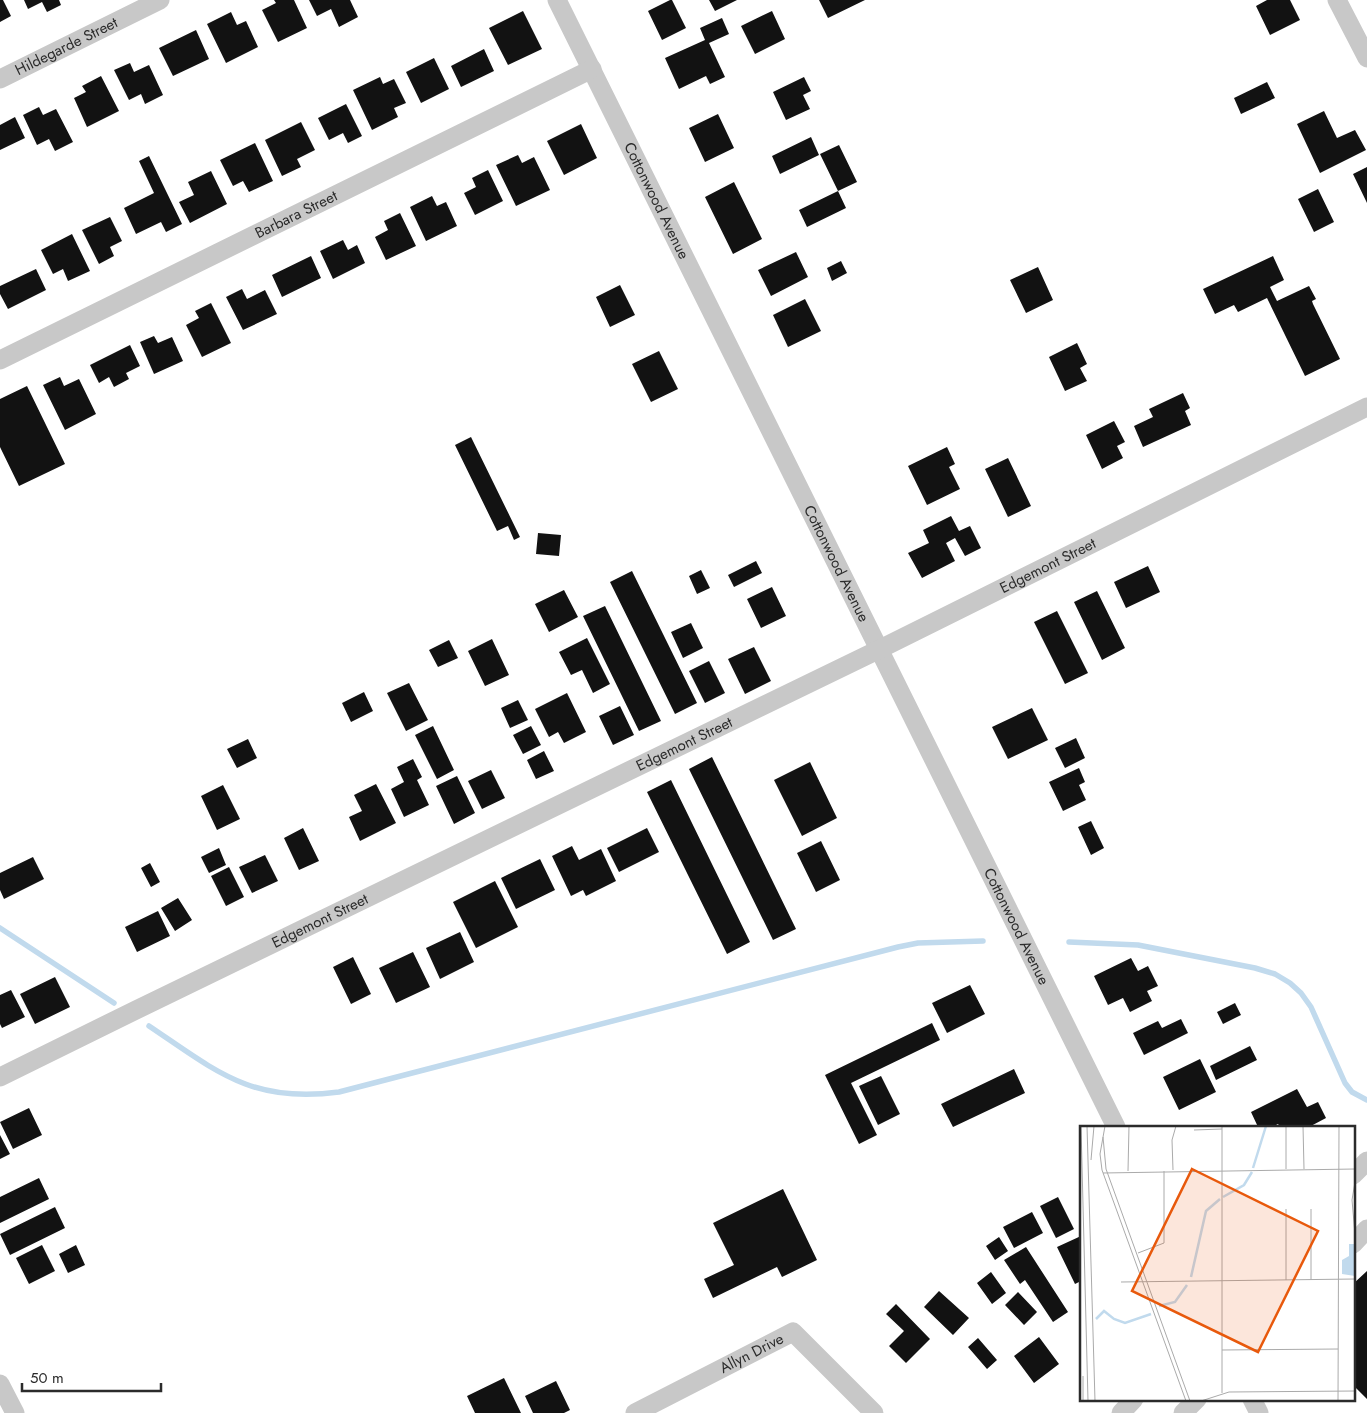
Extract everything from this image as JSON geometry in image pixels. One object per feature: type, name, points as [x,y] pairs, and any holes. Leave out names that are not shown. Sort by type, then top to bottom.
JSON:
[{"type":"street","name":"Hildegarde Street","points":[[0,79],[160,0]]},
{"type":"street","name":"Cottonwood Avenue","points":[[558,0],[1116,1126]]},
{"type":"street","points":[[1337,0],[1367,58]]},
{"type":"street","name":"Barbara Street","points":[[0,360],[592,69]]},
{"type":"street","name":"Edgemont Street","points":[[0,1078],[136,1010],[880,649],[1367,408]]},
{"type":"street","points":[[1354,1174],[1367,1161]]},
{"type":"street","points":[[1354,1243],[1367,1229]]},
{"type":"street","name":"Allyn Drive","points":[[635,1413],[793,1332],[874,1413]]},
{"type":"street","points":[[0,1384],[15,1413]]},
{"type":"street","points":[[1121,1413],[1133,1400]]},
{"type":"street","points":[[1184,1413],[1196,1400]]},
{"type":"street","points":[[1252,1400],[1259,1413]]},
{"type":"building","points":[[0,0],[3,0],[11,16],[0,22]]},
{"type":"building","points":[[24,0],[59,0],[61,5],[47,12],[42,2],[28,9]]},
{"type":"building","points":[[274,0],[294,0],[307,28],[278,42],[262,10],[276,3]]},
{"type":"building","points":[[309,0],[350,0],[358,17],[339,27],[331,9],[317,16]]},
{"type":"building","points":[[672,0],[686,28],[662,40],[648,11]]},
{"type":"building","points":[[709,0],[737,0],[715,11]]},
{"type":"building","points":[[819,0],[865,0],[828,18]]},
{"type":"building","points":[[1267,0],[1290,0],[1300,20],[1270,35],[1256,6]]},
{"type":"building","points":[[523,11],[542,49],[508,65],[489,28]]},
{"type":"building","points":[[772,11],[785,39],[755,54],[741,26]]},
{"type":"building","points":[[231,12],[237,25],[246,21],[258,47],[226,63],[207,24]]},
{"type":"building","points":[[722,18],[729,34],[709,43],[725,77],[710,84],[706,76],[679,89],[665,58],[705,40],[700,28]]},
{"type":"building","points":[[196,30],[209,59],[173,76],[159,48]]},
{"type":"building","points":[[484,49],[494,71],[461,87],[451,66]]},
{"type":"building","points":[[434,58],[449,89],[421,103],[406,72]]},
{"type":"building","points":[[130,63],[134,72],[149,65],[163,95],[145,104],[141,94],[129,100],[114,70]]},
{"type":"building","points":[[101,76],[119,111],[87,127],[74,98],[86,92],[82,86]]},
{"type":"building","points":[[380,77],[383,84],[394,79],[406,103],[394,108],[398,117],[372,130],[353,90]]},
{"type":"building","points":[[804,77],[811,91],[803,95],[810,109],[786,120],[773,92]]},
{"type":"building","points":[[1267,82],[1275,98],[1241,114],[1234,98]]},
{"type":"building","points":[[346,104],[362,136],[348,143],[343,133],[329,140],[318,118]]},
{"type":"building","points":[[39,107],[43,115],[56,109],[73,142],[55,151],[49,139],[37,145],[23,115]]},
{"type":"building","points":[[1324,111],[1337,138],[1355,130],[1366,150],[1320,173],[1297,124]]},
{"type":"building","points":[[718,114],[734,148],[705,162],[689,128]]},
{"type":"building","points":[[15,117],[25,138],[0,150],[0,125]]},
{"type":"building","points":[[301,122],[315,150],[297,159],[301,167],[282,176],[265,140]]},
{"type":"building","points":[[581,124],[597,158],[564,175],[547,141]]},
{"type":"building","points":[[811,137],[819,155],[780,174],[772,156]]},
{"type":"building","points":[[255,143],[273,181],[249,192],[243,181],[233,186],[220,160]]},
{"type":"building","points":[[839,145],[857,182],[838,191],[820,154]]},
{"type":"building","points":[[518,155],[522,163],[534,157],[550,190],[516,206],[496,165]]},
{"type":"building","points":[[149,156],[182,224],[166,232],[161,222],[136,234],[124,208],[154,193],[139,161]]},
{"type":"building","points":[[1367,167],[1367,203],[1353,174]]},
{"type":"building","points":[[488,170],[503,201],[475,215],[464,193],[476,187],[472,178]]},
{"type":"building","points":[[211,171],[227,204],[190,223],[179,202],[194,195],[188,182]]},
{"type":"building","points":[[734,182],[762,239],[733,254],[705,197]]},
{"type":"building","points":[[1318,189],[1334,222],[1314,232],[1298,199]]},
{"type":"building","points":[[838,191],[846,208],[807,227],[799,210]]},
{"type":"building","points":[[432,196],[437,206],[446,202],[457,226],[426,241],[410,207]]},
{"type":"building","points":[[400,213],[416,246],[386,260],[375,237],[388,230],[384,221]]},
{"type":"building","points":[[110,217],[122,241],[110,247],[114,256],[99,264],[82,230]]},
{"type":"building","points":[[72,234],[90,271],[68,281],[63,269],[53,274],[41,250]]},
{"type":"building","points":[[343,240],[348,250],[357,245],[365,263],[333,279],[320,251]]},
{"type":"building","points":[[796,252],[808,277],[771,296],[758,270]]},
{"type":"building","points":[[311,256],[321,278],[282,297],[272,275]]},
{"type":"building","points":[[1273,256],[1284,280],[1270,287],[1277,301],[1309,286],[1316,299],[1312,301],[1313,304],[1340,359],[1305,376],[1267,298],[1238,312],[1234,305],[1215,314],[1203,289]]},
{"type":"building","points":[[841,261],[847,273],[832,281],[827,268]]},
{"type":"building","points":[[1038,267],[1053,300],[1026,313],[1010,280]]},
{"type":"building","points":[[36,269],[46,290],[8,309],[0,294],[0,286]]},
{"type":"building","points":[[620,285],[635,315],[610,327],[596,297]]},
{"type":"building","points":[[242,289],[247,299],[265,290],[277,314],[243,330],[226,297]]},
{"type":"building","points":[[805,299],[821,331],[788,347],[773,315]]},
{"type":"building","points":[[211,303],[231,343],[202,357],[186,325],[199,318],[195,311]]},
{"type":"building","points":[[154,336],[158,343],[172,337],[183,361],[154,374],[140,342]]},
{"type":"building","points":[[1077,343],[1087,364],[1080,368],[1087,381],[1065,391],[1049,357]]},
{"type":"building","points":[[130,345],[140,366],[126,373],[129,379],[114,387],[109,377],[99,383],[90,365]]},
{"type":"building","points":[[659,351],[678,389],[651,402],[632,364]]},
{"type":"building","points":[[60,377],[64,386],[79,379],[96,414],[65,430],[43,385]]},
{"type":"building","points":[[27,386],[65,464],[19,486],[0,447],[0,399]]},
{"type":"building","points":[[1183,393],[1190,408],[1185,411],[1191,425],[1143,447],[1134,426],[1153,417],[1149,409]]},
{"type":"building","points":[[1114,421],[1125,442],[1117,446],[1123,458],[1102,469],[1086,435]]},
{"type":"building","points":[[471,437],[520,537],[514,540],[508,526],[497,531],[455,445]]},
{"type":"building","points":[[947,447],[955,464],[949,467],[960,489],[927,505],[908,466]]},
{"type":"building","points":[[1008,458],[1031,506],[1008,517],[985,469]]},
{"type":"building","points":[[951,516],[959,531],[970,526],[981,548],[965,556],[955,538],[946,543],[955,561],[922,578],[908,553],[929,543],[923,530]]},
{"type":"building","points":[[538,533],[561,535],[559,556],[536,554]]},
{"type":"building","points":[[756,561],[762,573],[734,587],[728,575]]},
{"type":"building","points":[[1148,566],[1160,592],[1126,608],[1114,582]]},
{"type":"building","points":[[701,570],[710,588],[697,594],[689,576]]},
{"type":"building","points":[[632,571],[697,703],[675,714],[610,582]]},
{"type":"building","points":[[772,587],[786,616],[761,628],[747,599]]},
{"type":"building","points":[[564,590],[578,617],[549,632],[535,604]]},
{"type":"building","points":[[1097,591],[1125,648],[1102,660],[1074,602]]},
{"type":"building","points":[[605,606],[661,721],[639,731],[583,616]]},
{"type":"building","points":[[1057,611],[1088,673],[1065,684],[1034,622]]},
{"type":"building","points":[[691,623],[703,648],[683,658],[671,632]]},
{"type":"building","points":[[587,638],[610,684],[593,693],[582,670],[571,675],[559,652]]},
{"type":"building","points":[[492,639],[509,675],[485,686],[468,651]]},
{"type":"building","points":[[449,640],[458,658],[438,667],[429,650]]},
{"type":"building","points":[[754,647],[771,681],[745,694],[728,659]]},
{"type":"building","points":[[709,661],[725,693],[705,703],[689,671]]},
{"type":"building","points":[[409,683],[428,720],[406,731],[387,693]]},
{"type":"building","points":[[364,692],[373,711],[351,722],[342,703]]},
{"type":"building","points":[[567,693],[586,732],[564,743],[558,732],[549,737],[535,709]]},
{"type":"building","points":[[518,700],[528,720],[510,728],[501,708]]},
{"type":"building","points":[[620,706],[634,735],[613,745],[599,716]]},
{"type":"building","points":[[1032,708],[1048,740],[1008,759],[992,727]]},
{"type":"building","points":[[433,726],[454,770],[437,779],[415,735]]},
{"type":"building","points":[[531,726],[541,745],[523,754],[513,735]]},
{"type":"building","points":[[1076,738],[1085,758],[1065,768],[1055,748]]},
{"type":"building","points":[[248,739],[257,758],[237,768],[227,749]]},
{"type":"building","points":[[544,751],[554,771],[536,779],[527,760]]},
{"type":"building","points":[[712,757],[796,929],[773,940],[689,769]]},
{"type":"building","points":[[413,759],[422,777],[417,780],[429,805],[404,817],[391,789],[404,782],[397,767]]},
{"type":"building","points":[[810,762],[837,818],[802,836],[774,780]]},
{"type":"building","points":[[1079,768],[1085,782],[1079,785],[1086,800],[1063,811],[1049,782]]},
{"type":"building","points":[[491,770],[505,798],[482,809],[468,781]]},
{"type":"building","points":[[457,776],[475,813],[454,824],[436,786]]},
{"type":"building","points":[[671,780],[750,942],[727,954],[647,792]]},
{"type":"building","points":[[376,784],[396,823],[360,841],[349,817],[362,811],[354,795]]},
{"type":"building","points":[[223,785],[240,819],[217,830],[201,796]]},
{"type":"building","points":[[1091,821],[1104,848],[1091,855],[1078,827]]},
{"type":"building","points":[[303,828],[319,861],[299,870],[284,838]]},
{"type":"building","points":[[647,828],[659,852],[619,872],[607,848]]},
{"type":"building","points":[[821,841],[840,880],[816,892],[797,853]]},
{"type":"building","points":[[572,846],[579,860],[601,849],[616,881],[586,896],[583,890],[571,896],[552,856]]},
{"type":"building","points":[[219,848],[226,865],[209,873],[201,857]]},
{"type":"building","points":[[265,855],[278,881],[252,893],[239,867]]},
{"type":"building","points":[[33,857],[44,879],[4,899],[0,890],[0,873]]},
{"type":"building","points":[[540,859],[555,890],[516,909],[501,878]]},
{"type":"building","points":[[150,863],[160,882],[151,887],[141,868]]},
{"type":"building","points":[[229,867],[244,897],[226,906],[211,876]]},
{"type":"building","points":[[495,881],[518,927],[476,948],[453,902]]},
{"type":"building","points":[[178,898],[192,920],[175,931],[161,908]]},
{"type":"building","points":[[158,911],[170,936],[137,952],[125,927]]},
{"type":"building","points":[[460,932],[474,962],[440,979],[426,948]]},
{"type":"building","points":[[413,952],[430,987],[396,1003],[379,968]]},
{"type":"building","points":[[353,957],[371,994],[351,1004],[333,967]]},
{"type":"building","points":[[1131,958],[1138,971],[1148,966],[1158,986],[1147,991],[1152,1001],[1130,1012],[1123,998],[1108,1005],[1094,976]]},
{"type":"building","points":[[55,977],[70,1007],[35,1024],[20,994]]},
{"type":"building","points":[[970,985],[985,1014],[947,1033],[932,1003]]},
{"type":"building","points":[[11,990],[25,1017],[2,1028],[0,1024],[0,995]]},
{"type":"building","points":[[1235,1003],[1241,1015],[1223,1024],[1217,1012]]},
{"type":"building","points":[[1181,1019],[1188,1033],[1144,1055],[1133,1033],[1158,1021],[1162,1028]]},
{"type":"building","points":[[932,1023],[940,1040],[851,1083],[877,1135],[859,1144],[825,1075]]},
{"type":"building","points":[[1250,1046],[1257,1060],[1216,1080],[1210,1066]]},
{"type":"building","points":[[1200,1059],[1216,1092],[1179,1110],[1163,1077]]},
{"type":"building","points":[[1014,1069],[1025,1093],[953,1127],[941,1104]]},
{"type":"building","points":[[881,1076],[900,1114],[878,1125],[859,1086]]},
{"type":"building","points":[[1297,1089],[1307,1107],[1318,1102],[1326,1118],[1311,1126],[1279,1126],[1278,1124],[1274,1126],[1258,1126],[1251,1112]]},
{"type":"building","points":[[29,1108],[42,1135],[13,1149],[0,1122]]},
{"type":"building","points":[[0,1135],[10,1154],[0,1159]]},
{"type":"building","points":[[39,1178],[49,1199],[0,1223],[0,1197]]},
{"type":"building","points":[[783,1189],[817,1260],[782,1277],[777,1267],[713,1298],[704,1279],[734,1265],[713,1223]]},
{"type":"building","points":[[1058,1197],[1074,1229],[1056,1238],[1040,1206]]},
{"type":"building","points":[[55,1207],[65,1228],[10,1255],[0,1234]]},
{"type":"building","points":[[1032,1212],[1043,1233],[1014,1248],[1003,1227]]},
{"type":"building","points":[[1080,1236],[1080,1282],[1075,1284],[1057,1247]]},
{"type":"building","points":[[999,1237],[1008,1251],[995,1260],[986,1246]]},
{"type":"building","points":[[42,1245],[55,1271],[29,1284],[16,1258]]},
{"type":"building","points":[[76,1245],[85,1265],[68,1273],[59,1254]]},
{"type":"building","points":[[1026,1247],[1068,1312],[1053,1322],[1025,1280],[1020,1284],[1004,1260]]},
{"type":"building","points":[[1367,1271],[1367,1399],[1354,1386],[1354,1283]]},
{"type":"building","points":[[991,1272],[1006,1293],[992,1304],[977,1283]]},
{"type":"building","points":[[939,1291],[969,1318],[953,1335],[924,1307]]},
{"type":"building","points":[[1018,1292],[1037,1312],[1024,1325],[1005,1305]]},
{"type":"building","points":[[896,1304],[930,1339],[906,1363],[889,1346],[904,1331],[886,1314]]},
{"type":"building","points":[[1039,1337],[1059,1364],[1034,1383],[1014,1356]]},
{"type":"building","points":[[978,1338],[997,1360],[987,1369],[968,1347]]},
{"type":"building","points":[[504,1378],[521,1413],[475,1413],[467,1396]]},
{"type":"building","points":[[556,1381],[570,1410],[564,1413],[533,1413],[525,1396]]},
{"type":"waterway","points":[[0,928],[114,1003]]},
{"type":"waterway","points":[[149,1026],[216,1070],[258,1088],[282,1093],[339,1092],[898,947],[918,943],[983,941]]},
{"type":"waterway","points":[[1069,942],[1138,945],[1255,968],[1275,974],[1290,983],[1301,993],[1311,1007],[1345,1083],[1352,1092],[1367,1100]]}]
